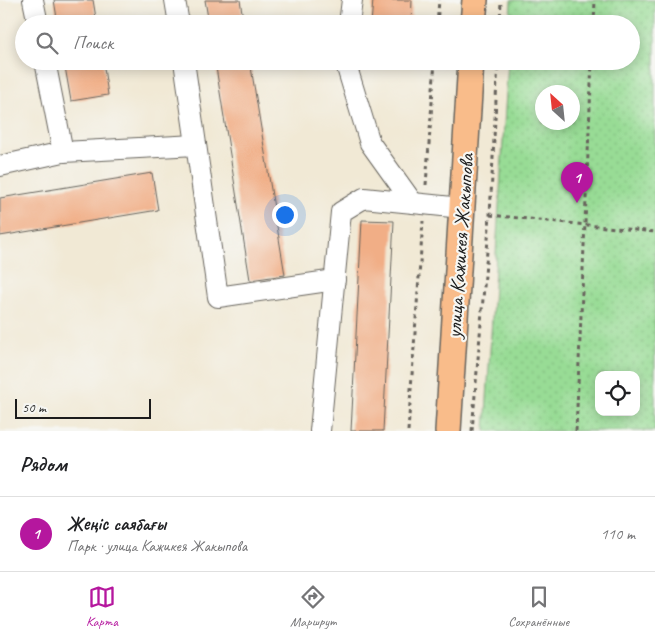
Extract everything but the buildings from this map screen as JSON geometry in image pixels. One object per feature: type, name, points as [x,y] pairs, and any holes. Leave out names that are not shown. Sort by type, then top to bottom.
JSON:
[{"type":"main road","points":[[474,15],[475,0]]},
{"type":"main road","name":"улица Кажикея Жакыпова","points":[[448,431],[470,70]]},
{"type":"lane","points":[[33,0],[36,15]]},
{"type":"lane","points":[[175,0],[177,15]]},
{"type":"lane","points":[[350,15],[352,0]]},
{"type":"lane","points":[[47,70],[63,152]]},
{"type":"lane","points":[[185,70],[218,297],[335,280]]},
{"type":"lane","points":[[348,70],[370,143],[418,204]]},
{"type":"lane","points":[[0,166],[63,152],[196,145]]},
{"type":"lane","points":[[320,431],[341,212],[364,198],[462,208]]},
{"type":"path","points":[[438,15],[439,0]]},
{"type":"path","points":[[500,15],[501,0]]},
{"type":"path","points":[[594,15],[595,0]]},
{"type":"path","points":[[408,431],[418,204],[434,70]]},
{"type":"path","points":[[472,431],[490,215],[498,70]]},
{"type":"path","points":[[576,431],[592,70]]},
{"type":"path","points":[[490,215],[655,232]]},
{"type":"green space","points":[[511,0],[655,0],[655,431],[485,431],[507,70],[640,70],[640,15],[510,15]]},
{"type":"place","name":"Жеңіс саябағы","points":[[577,203]]}]
